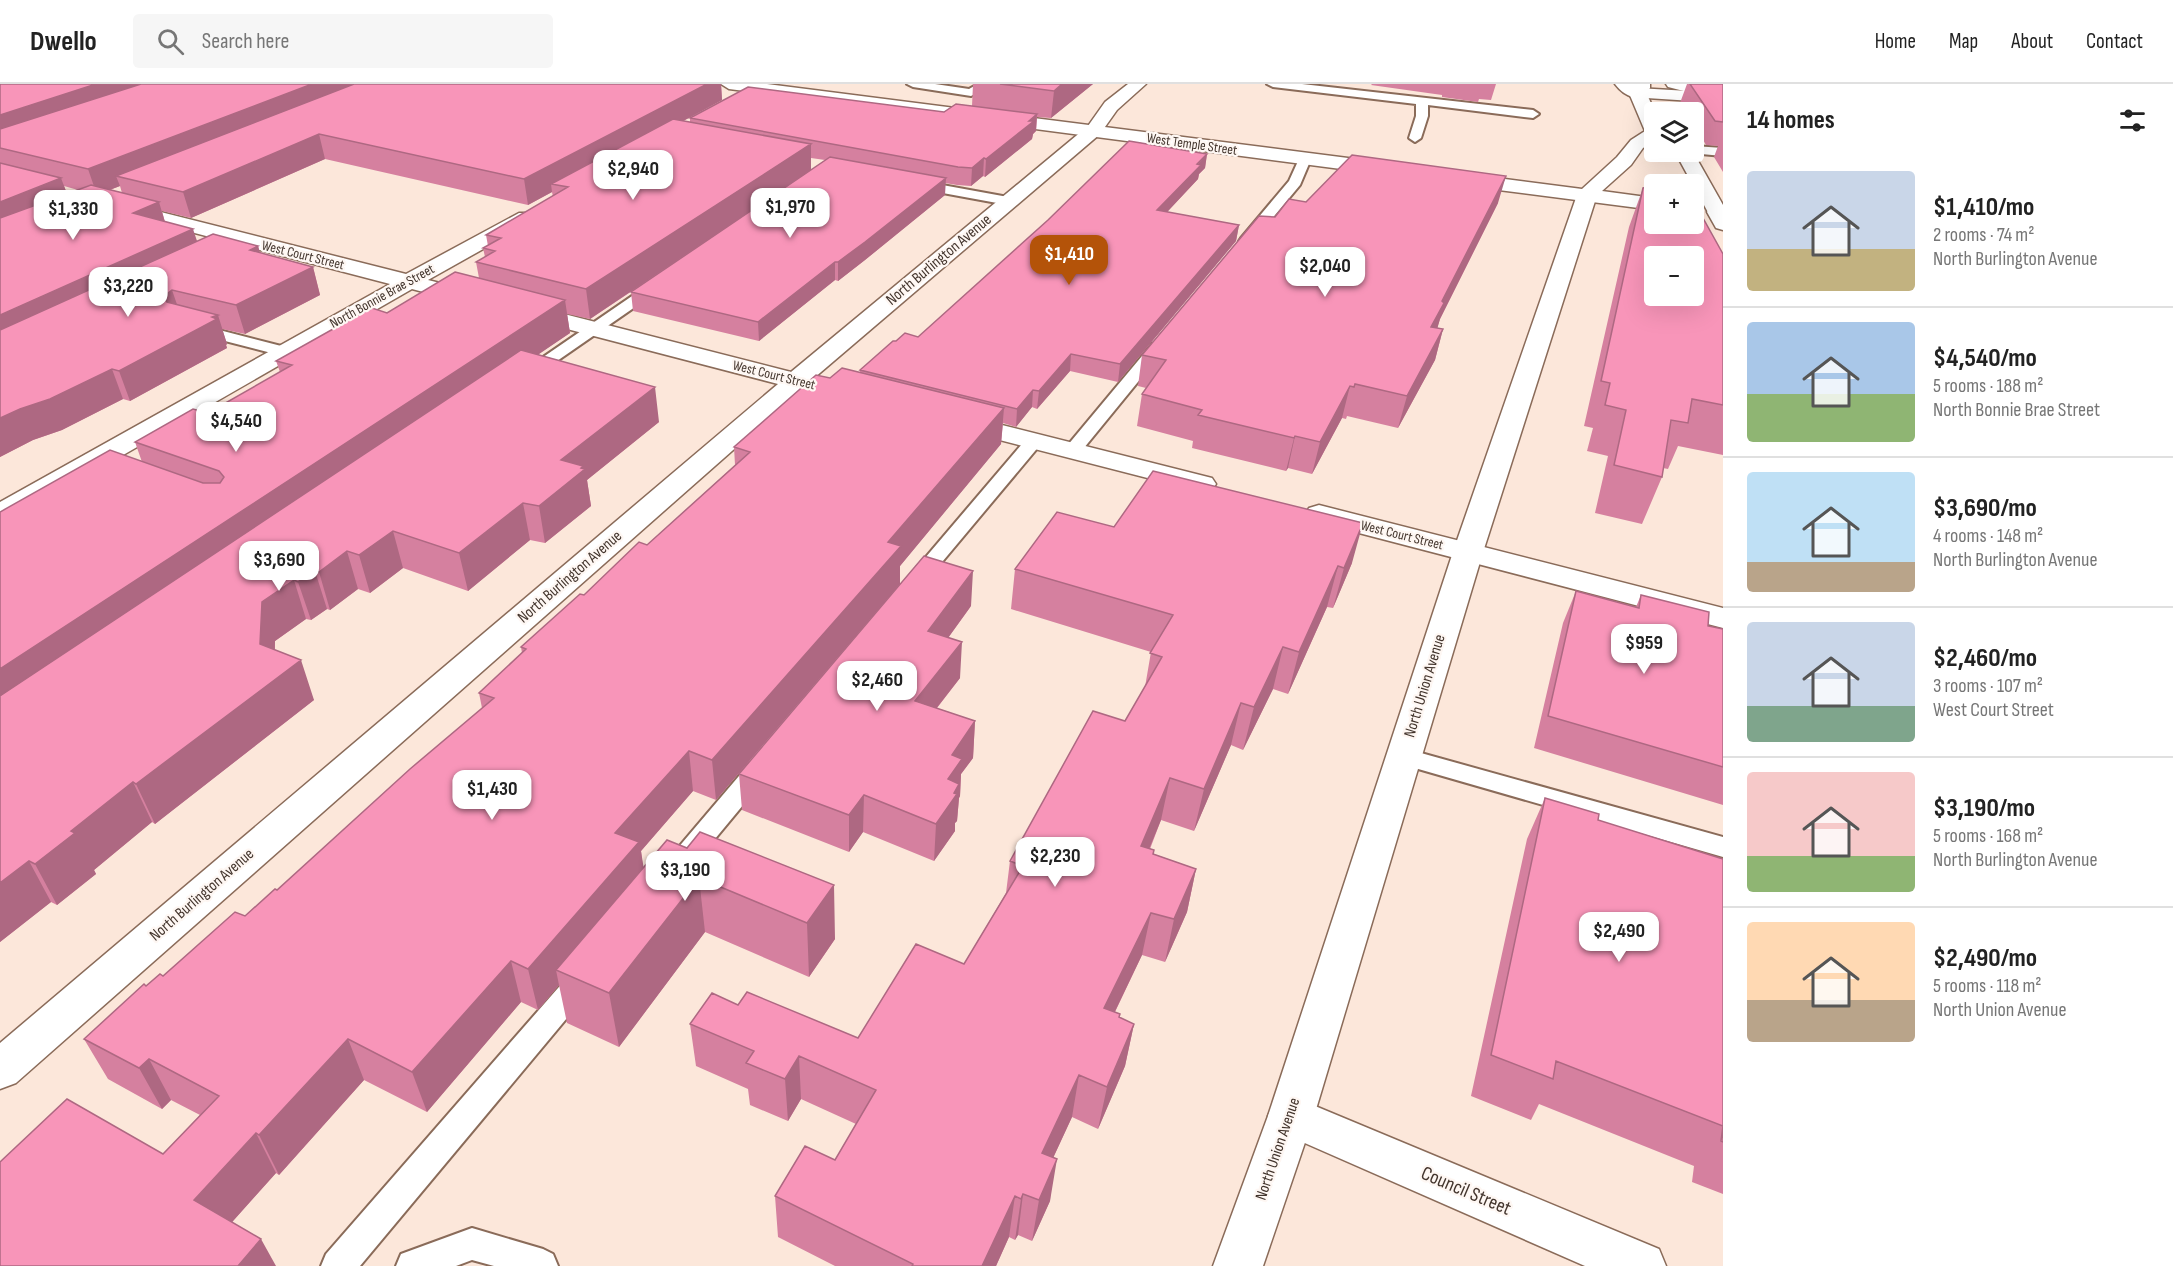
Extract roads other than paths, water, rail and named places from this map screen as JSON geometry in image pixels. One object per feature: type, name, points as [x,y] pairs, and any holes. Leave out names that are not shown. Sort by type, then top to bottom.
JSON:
[{"type":"main road","name":"West Temple Street","points":[[729,84],[764,86],[1400,171]]},
{"type":"main road","name":"North Burlington Avenue","points":[[0,1070],[796,381],[1094,130],[1111,106],[1138,84]]},
{"type":"main road","points":[[1674,84],[1723,97]]},
{"type":"main road","points":[[731,104],[764,86]]},
{"type":"main road","points":[[1634,87],[1723,97]]},
{"type":"main road","points":[[1634,87],[1644,110]]},
{"type":"main road","name":"North Union Avenue","points":[[1238,1266],[1291,1116],[1468,552],[1587,195],[1644,139]]},
{"type":"main road","points":[[1690,162],[1721,216]]},
{"type":"main road","points":[[1435,176],[1644,203]]},
{"type":"main road","name":"West Court Street","points":[[133,189],[102,201],[239,246],[497,304],[871,400]]},
{"type":"main road","name":"North Bonnie Brae Street","points":[[0,514],[100,468],[283,351],[546,206]]},
{"type":"main road","points":[[1704,212],[1721,216]]},
{"type":"main road","points":[[940,417],[1221,489]]},
{"type":"main road","name":"West Court Street","points":[[1301,509],[1723,618]]},
{"type":"main road","name":"Council Street","points":[[1291,1116],[1641,1266]]},
{"type":"lane","points":[[913,84],[971,93],[986,84]]},
{"type":"lane","points":[[1273,84],[1533,114]]},
{"type":"lane","points":[[1415,138],[1422,116],[1422,100]]},
{"type":"lane","points":[[1704,151],[1723,152]]},
{"type":"lane","points":[[1234,255],[1295,182],[1305,159]]},
{"type":"lane","points":[[906,182],[1008,201]]},
{"type":"lane","points":[[511,384],[667,279]]},
{"type":"lane","points":[[183,326],[283,351]]},
{"type":"lane","points":[[1073,450],[1166,338]]},
{"type":"lane","points":[[903,597],[1034,441]]},
{"type":"lane","points":[[673,872],[772,753]]},
{"type":"lane","points":[[1403,756],[1723,847]]},
{"type":"lane","points":[[338,1266],[596,964]]},
{"type":"lane","points":[[413,1266],[472,1244],[531,1260],[541,1266]]}]
